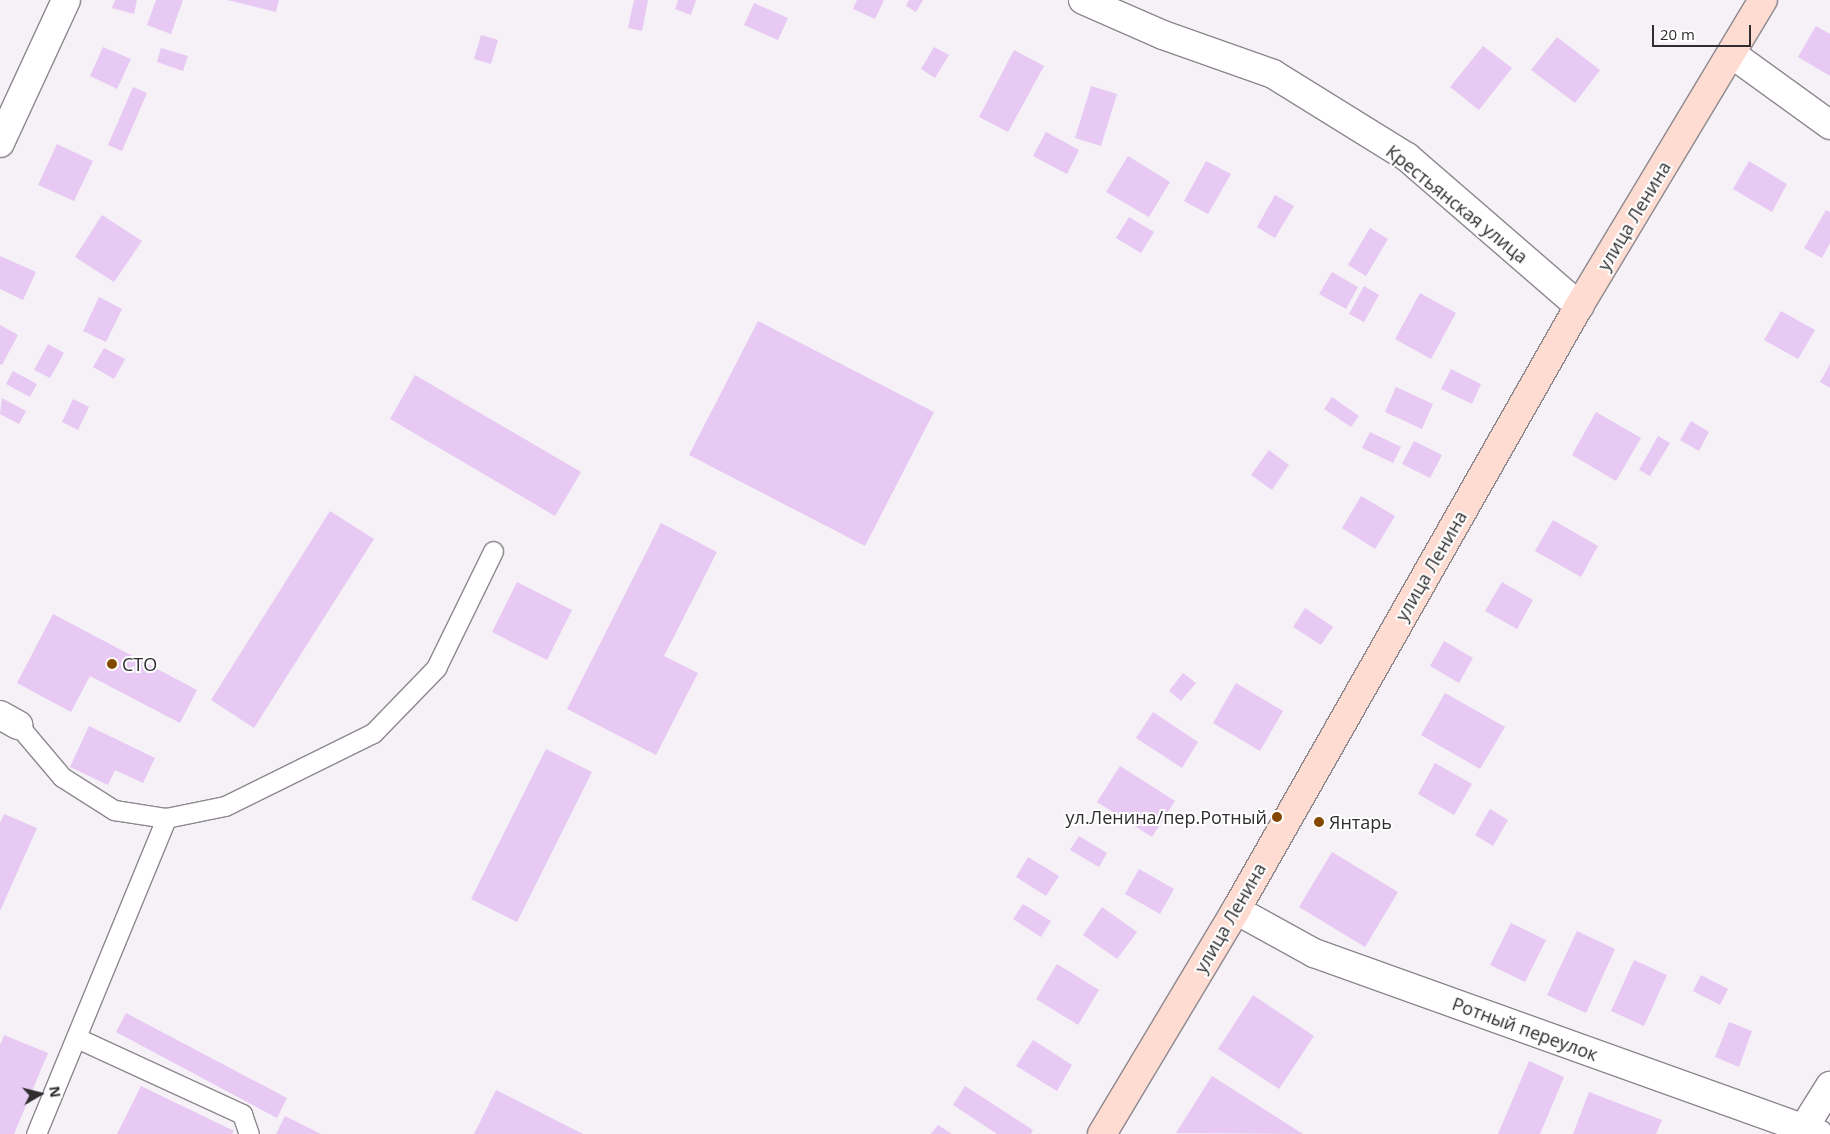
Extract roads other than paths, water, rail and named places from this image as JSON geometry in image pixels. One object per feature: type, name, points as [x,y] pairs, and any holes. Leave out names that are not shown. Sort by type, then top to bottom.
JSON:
[{"type":"main road","name":"улица Ленина","points":[[1102,1134],[1236,910],[1579,306],[1732,54],[1762,0]]},
{"type":"street","points":[[0,143],[66,0]]},
{"type":"street","name":"Крестьянская улица","points":[[1083,0],[1163,35],[1274,74],[1407,157],[1579,306]]},
{"type":"street","points":[[1732,54],[1830,125]]},
{"type":"street","name":"Ротный переулок","points":[[1236,910],[1314,953],[1808,1132]]},
{"type":"street","points":[[1808,1132],[1830,1086]]},
{"type":"lane","points":[[9,720],[62,777],[114,810],[166,818],[225,806],[373,733],[436,668],[493,551]]},
{"type":"lane","points":[[36,1134],[166,818]]},
{"type":"lane","points":[[77,1038],[242,1114],[249,1134]]},
{"type":"place","name":"СТО","points":[[112,664]]},
{"type":"place","name":"ул.Ленина/пер.Ротный","points":[[1277,817]]},
{"type":"place","name":"Янтарь","points":[[1319,822]]}]
